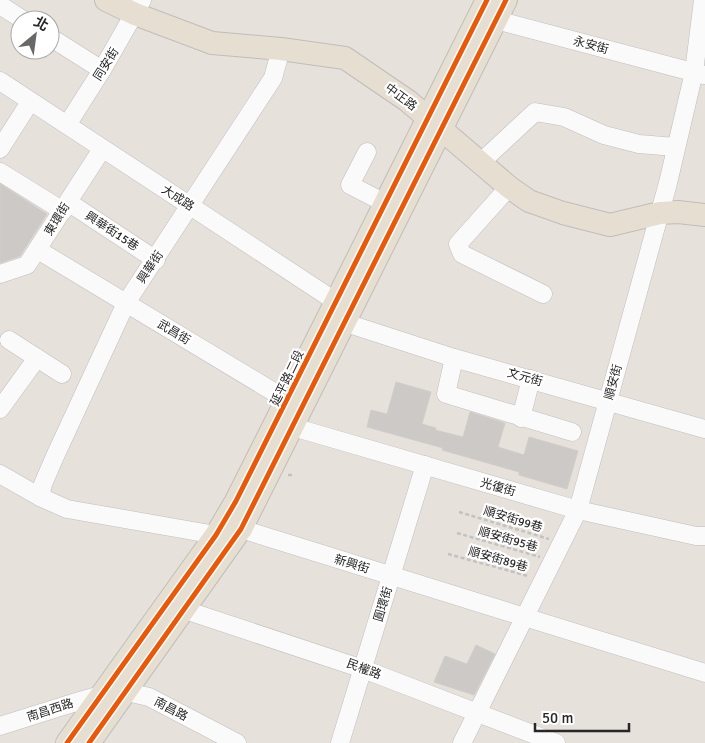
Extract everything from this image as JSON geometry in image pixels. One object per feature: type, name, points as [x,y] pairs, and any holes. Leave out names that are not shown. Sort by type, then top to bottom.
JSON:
[{"type":"main road","name":"中正路","points":[[106,0],[138,7],[212,43],[281,49],[345,58],[366,71],[435,123],[480,163],[529,201],[563,213],[610,225],[660,213],[678,212],[705,215]]},
{"type":"main road","name":"延平路二段","points":[[68,743],[101,695],[241,529],[346,323],[487,6],[506,0]]},
{"type":"main road","name":"延平路二段","points":[[89,743],[126,692],[236,501],[385,203],[435,123]]},
{"type":"street","name":"順安街","points":[[462,743],[527,616],[578,510],[660,213],[675,147],[699,74],[703,0]]},
{"type":"street","name":"永安街","points":[[487,6],[699,74]]},
{"type":"street","name":"同安街","points":[[66,125],[102,70],[138,7]]},
{"type":"street","points":[[60,43],[102,70]]},
{"type":"street","name":"興華街","points":[[40,497],[43,484],[56,454],[126,303],[156,260],[273,78],[281,49]]},
{"type":"street","name":"大成路","points":[[0,82],[335,301]]},
{"type":"street","points":[[0,149],[30,102]]},
{"type":"street","points":[[480,163],[535,112],[564,117],[604,135],[639,144],[675,147]]},
{"type":"street","name":"東環街","points":[[0,274],[27,265],[102,149]]},
{"type":"street","points":[[367,152],[350,185],[385,203]]},
{"type":"street","name":"興華街15巷","points":[[0,172],[156,260]]},
{"type":"street","points":[[509,187],[458,244],[462,254],[542,294]]},
{"type":"street","name":"武昌街","points":[[38,250],[287,400]]},
{"type":"street","points":[[335,301],[346,323]]},
{"type":"street","name":"文元街","points":[[346,323],[454,358],[705,429]]},
{"type":"street","points":[[9,340],[62,374]]},
{"type":"street","points":[[0,409],[36,358]]},
{"type":"street","points":[[454,358],[446,394],[572,432]]},
{"type":"street","points":[[521,418],[531,379]]},
{"type":"street","points":[[287,400],[294,427]]},
{"type":"street","name":"光復街","points":[[294,427],[578,510],[696,536],[705,536]]},
{"type":"street","name":"圓環街","points":[[340,743],[425,465]]},
{"type":"street","points":[[0,474],[40,497],[67,509],[216,535],[241,529]]},
{"type":"street","name":"新興街","points":[[241,529],[527,616],[705,673]]},
{"type":"street","name":"民權路","points":[[178,604],[363,668],[556,743]]},
{"type":"street","name":"南昌路","points":[[101,695],[126,692],[149,697],[236,743]]},
{"type":"street","name":"南昌西路","points":[[0,726],[101,695]]},
{"type":"building","points":[[0,184],[47,214],[20,256],[0,263]]},
{"type":"building","points":[[396,382],[431,392],[422,424],[436,428],[435,430],[463,437],[470,412],[505,423],[498,447],[524,455],[529,437],[578,451],[567,489],[519,475],[519,472],[442,450],[443,448],[367,427],[371,410],[387,414]]},
{"type":"building","points":[[476,645],[495,654],[474,695],[434,682],[445,656],[467,664]]},
{"type":"cycle path","points":[[67,743],[216,535],[236,501],[487,0]]},
{"type":"cycle path","points":[[89,743],[241,529],[506,0]]}]
